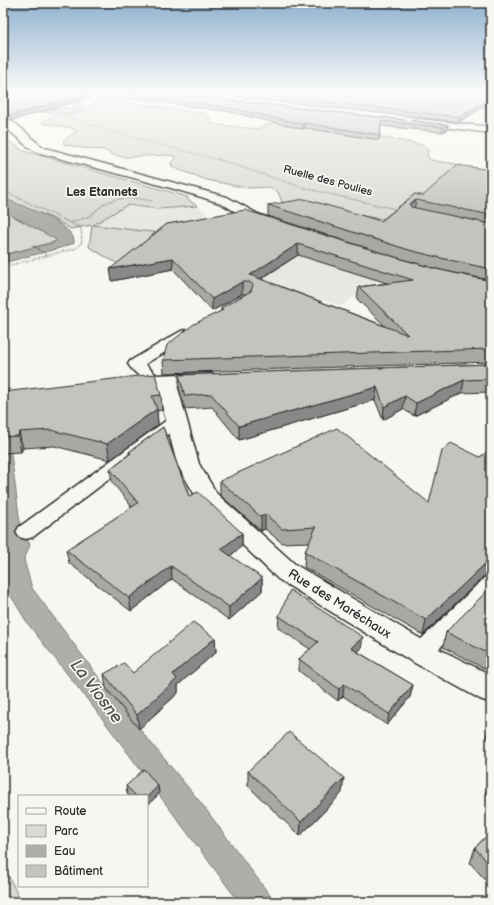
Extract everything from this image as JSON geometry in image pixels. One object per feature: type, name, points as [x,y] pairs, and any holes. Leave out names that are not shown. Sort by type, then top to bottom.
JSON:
[{"type":"street","points":[[22,135],[31,144],[42,150],[223,200],[253,217],[283,227]]},
{"type":"street","points":[[110,387],[161,381],[228,379]]},
{"type":"street","name":"Rue des Maréchaux","points":[[161,381],[177,420],[188,464],[208,499],[287,572],[421,653],[491,690]]},
{"type":"lane","points":[[161,381],[135,364],[200,326]]},
{"type":"lane","points":[[26,532],[177,420]]},
{"type":"lane","points":[[421,653],[491,583]]},
{"type":"path","name":"Ruelle des Poulies","points":[[125,135],[214,157],[304,188],[399,210]]},
{"type":"path","points":[[3,187],[6,192],[81,228],[83,241],[82,245],[77,248],[3,267]]},
{"type":"path","points":[[71,222],[90,216],[105,203],[118,199],[134,198],[157,202]]},
{"type":"path","points":[[32,245],[47,256]]},
{"type":"path","points":[[3,383],[16,397]]},
{"type":"shaded area","points":[[127,205],[158,209],[198,206],[208,215],[225,221],[394,267],[341,306],[323,300],[308,309],[259,303],[228,292],[200,298],[173,269],[148,274],[118,264],[89,247],[92,225]]},
{"type":"green space","points":[[71,135],[372,135],[422,145],[428,149],[427,156],[430,160],[456,164],[460,168],[395,221],[304,207],[282,202],[278,192],[269,187],[247,188],[207,180],[172,167],[171,163],[176,159],[175,156],[124,157],[113,155],[104,150],[81,148],[64,144],[63,141]]},
{"type":"green space","points":[[3,138],[24,151],[188,197],[187,199],[198,206],[158,209],[127,205],[93,225],[168,234],[118,264],[89,247],[92,225],[71,229],[40,213],[19,219],[57,239],[57,241],[3,255]]},
{"type":"green space","points":[[3,864],[21,902],[3,902]]},
{"type":"water","points":[[3,198],[33,210],[57,222],[67,229],[73,236],[74,243],[3,263],[3,255],[53,243],[57,240],[3,211]]},
{"type":"water","name":"La Viosne","points":[[3,406],[5,408],[20,523],[30,545],[24,560],[32,588],[117,702],[201,803],[275,902],[239,902],[101,717],[28,624],[3,583]]},
{"type":"building","points":[[457,165],[491,170],[491,215],[416,200],[409,204],[411,207],[491,224],[491,269],[409,250],[268,205],[305,199],[381,221],[415,194],[423,196]]},
{"type":"building","points":[[245,210],[436,269],[491,281],[491,349],[163,360],[167,345],[194,324],[223,310],[221,308],[251,291],[253,285],[250,282],[242,282],[212,299],[173,258],[110,269],[167,224]],"holes":[[[298,244],[413,280],[359,287],[408,335],[250,275]]]},
{"type":"building","points":[[491,364],[491,379],[464,380],[416,403],[405,396],[384,407],[377,387],[239,426],[211,394],[185,396],[179,375]]},
{"type":"building","points":[[155,374],[161,395],[152,396],[157,409],[107,444],[51,430],[19,432],[18,436],[3,437],[3,392]]},
{"type":"building","points":[[163,427],[189,496],[198,492],[242,533],[221,549],[262,578],[229,607],[171,566],[129,598],[66,550],[138,503],[110,469],[131,453],[129,452]]},
{"type":"building","points":[[337,428],[429,503],[442,451],[451,443],[480,457],[491,449],[491,561],[487,562],[426,620],[305,552],[316,527],[282,529],[265,514],[261,517],[220,481]]},
{"type":"building","points":[[491,587],[491,655],[446,632]]},
{"type":"building","points":[[290,590],[363,637],[351,648],[413,685],[389,714],[344,684],[339,689],[299,659],[318,642],[279,616]]},
{"type":"building","points":[[193,622],[215,638],[173,674],[177,679],[137,715],[104,674],[124,663],[133,673]]},
{"type":"building","points":[[289,732],[344,778],[301,822],[248,771]]},
{"type":"building","points":[[144,769],[158,786],[148,796],[135,795],[126,786]]},
{"type":"building","points":[[491,831],[491,866],[475,848]]},
{"type":"district","name":"Les Etannets","points":[[102,192]]}]
